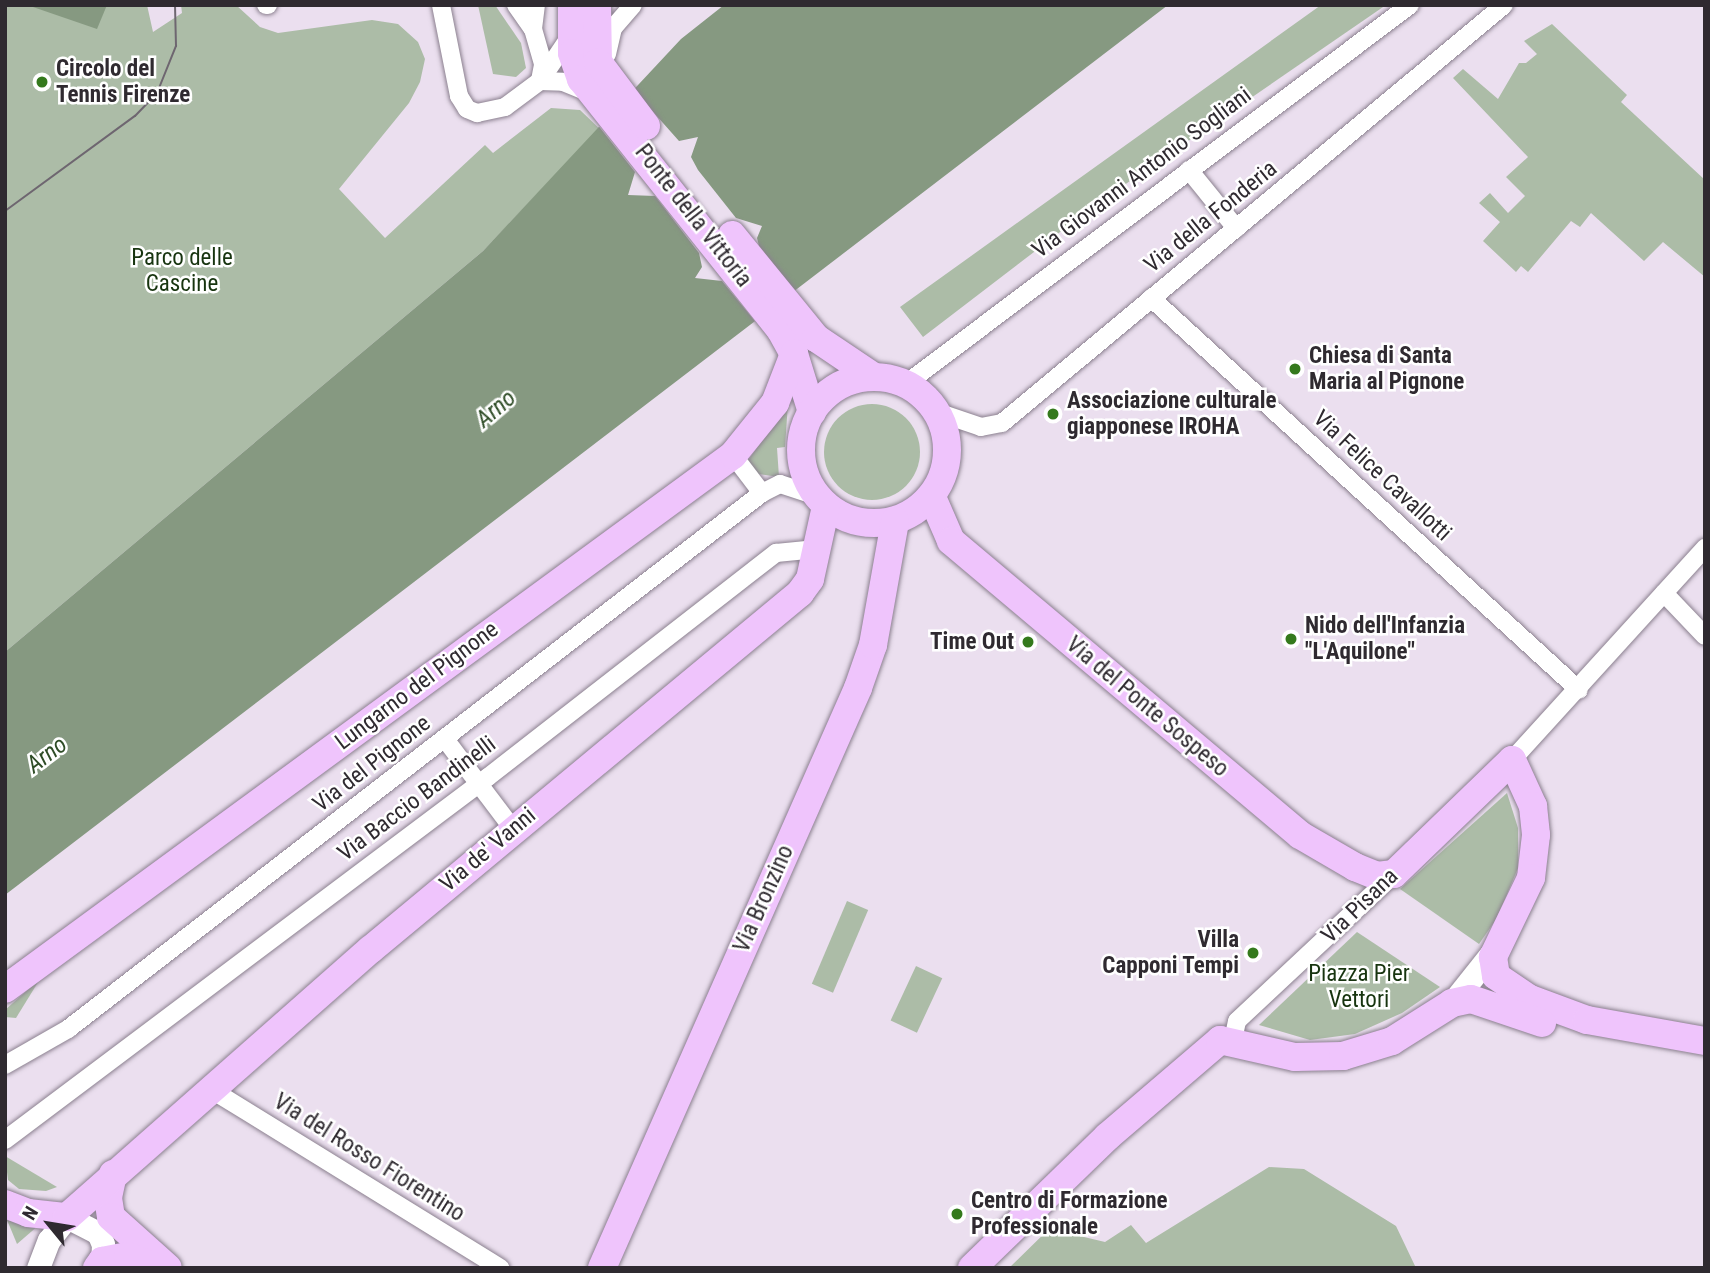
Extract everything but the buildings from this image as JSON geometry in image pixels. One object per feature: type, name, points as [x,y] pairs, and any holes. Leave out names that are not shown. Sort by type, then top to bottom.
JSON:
[{"type":"main road","points":[[572,5],[573,62],[595,78]]},
{"type":"main road","points":[[595,78],[597,5]]},
{"type":"main road","name":"Ponte della Vittoria","points":[[595,78],[795,339]]},
{"type":"main road","points":[[795,339],[830,351],[874,377],[907,383],[937,412],[945,429],[947,453],[944,472],[932,497],[895,521],[858,521],[820,501],[802,453],[812,412],[795,339]]},
{"type":"main road","name":"Lungarno del Pignone","points":[[5,989],[733,455],[767,417],[795,339]]},
{"type":"main road","points":[[812,412],[839,387],[874,377]]},
{"type":"main road","name":"Via del Ponte Sospeso","points":[[932,497],[951,541],[1248,793],[1323,851],[1368,873],[1394,874]]},
{"type":"main road","name":"Via de' Vanni","points":[[67,1217],[113,1174],[513,829],[800,593],[810,579],[817,548],[820,501]]},
{"type":"main road","name":"Via Bronzino","points":[[602,1268],[858,688],[874,638],[895,521]]},
{"type":"main road","points":[[1512,760],[1534,806],[1535,853],[1522,903],[1496,949],[1496,976],[1530,999],[1627,1030],[1705,1041]]},
{"type":"main road","name":"Via Pisana","points":[[1394,874],[1512,760]]},
{"type":"main road","points":[[972,1268],[1202,1052],[1220,1040],[1233,1040],[1295,1057],[1360,1053],[1403,1036],[1452,1003],[1479,1000],[1587,1038],[1705,1059]]},
{"type":"main road","points":[[113,1174],[108,1198],[111,1217],[168,1268]]},
{"type":"main road","points":[[5,1204],[28,1213],[67,1217]]},
{"type":"main road","points":[[99,1264],[128,1256],[158,1268]]},
{"type":"street","points":[[516,5],[533,29],[543,65],[540,81]]},
{"type":"street","points":[[533,29],[536,5]]},
{"type":"street","points":[[540,81],[595,78],[613,28],[633,5]]},
{"type":"street","name":"Via Giovanni Antonio Sogliani","points":[[907,383],[1410,5]]},
{"type":"street","name":"Via della Fonderia","points":[[937,412],[981,427],[998,426],[1504,5]]},
{"type":"street","points":[[439,6],[459,96],[469,111],[496,111],[540,81],[571,35]]},
{"type":"street","points":[[1189,170],[1236,228]]},
{"type":"street","name":"Via Felice Cavallotti","points":[[1151,298],[1579,690]]},
{"type":"street","points":[[733,455],[762,493],[780,484],[820,501]]},
{"type":"street","name":"Via del Pignone","points":[[5,1065],[68,1029],[762,493]]},
{"type":"street","name":"Via Baccio Bandinelli","points":[[5,1140],[478,784],[776,553],[790,548],[817,548]]},
{"type":"street","name":"Via Pisana","points":[[1512,760],[1579,690],[1705,548]]},
{"type":"street","points":[[1664,593],[1705,636]]},
{"type":"street","points":[[445,739],[513,829]]},
{"type":"street","name":"Via Pisana","points":[[1233,1040],[1237,1021],[1394,874]]},
{"type":"street","points":[[1452,1003],[1496,949]]},
{"type":"street","name":"Via del Rosso Fiorentino","points":[[212,1090],[500,1268]]},
{"type":"street","points":[[38,1268],[49,1240],[67,1217],[98,1233],[103,1244],[99,1264]]},
{"type":"green space","name":"Parco delle Cascine","points":[[5,5],[147,5],[153,32],[182,13],[181,5],[236,5],[260,27],[278,33],[372,20],[398,24],[418,42],[425,59],[420,82],[409,103],[339,189],[385,238],[485,145],[493,153],[551,108],[580,110],[603,132],[555,175],[483,251],[5,652]]},
{"type":"green space","points":[[478,5],[495,5],[521,43],[526,68],[516,77],[493,74]]},
{"type":"green space","points":[[1321,5],[1386,5],[1098,203],[923,337],[900,307]]},
{"type":"green space","points":[[1552,24],[1627,95],[1621,102],[1705,180],[1705,277],[1663,242],[1644,261],[1591,213],[1580,227],[1571,221],[1528,272],[1521,266],[1516,272],[1483,241],[1500,222],[1479,203],[1490,193],[1508,213],[1525,196],[1506,177],[1528,157],[1453,78],[1463,69],[1498,99],[1519,63],[1526,63],[1537,54],[1524,41]]},
{"type":"green space","points":[[788,403],[785,447],[777,448],[779,477],[758,474],[747,462]]},
{"type":"green space","points":[[872,404],[890,407],[906,418],[917,434],[920,452],[917,470],[906,486],[890,497],[872,500],[854,497],[838,486],[827,470],[824,452],[827,434],[838,418],[854,407]]},
{"type":"green space","name":"Piazza Pier Vettori","points":[[1507,793],[1518,828],[1518,868],[1497,918],[1479,944],[1400,889]]},
{"type":"green space","points":[[847,901],[868,910],[833,993],[812,984]]},
{"type":"green space","name":"Piazza Pier Vettori","points":[[1357,932],[1440,987],[1402,1013],[1355,1034],[1310,1040],[1259,1025]]},
{"type":"green space","points":[[916,966],[942,978],[917,1033],[891,1020]]},
{"type":"green space","points":[[40,979],[16,1018],[5,1017],[5,1010]]},
{"type":"green space","points":[[5,1156],[57,1187],[46,1191],[19,1189],[8,1180]]},
{"type":"green space","points":[[1269,1167],[1304,1169],[1396,1226],[1416,1268],[1009,1268],[1058,1220],[1084,1237],[1105,1242],[1131,1225],[1146,1243]]},
{"type":"green space","points":[[5,1215],[39,1225],[17,1244]]},
{"type":"water","points":[[34,5],[107,5],[97,29],[33,7]]},
{"type":"water","name":"Arno","points":[[724,5],[1168,5],[5,895],[5,652],[483,251],[681,39]]},
{"type":"pier","points":[[631,87],[679,141],[698,137],[691,157],[698,170],[736,218],[762,226],[757,238],[759,246],[797,295],[758,325],[722,281],[695,278],[702,267],[699,253],[655,196],[628,195],[635,172],[597,124]]},
{"type":"tram line","points":[[5,211],[135,116],[157,93],[176,46],[175,5]]},
{"type":"place","name":"Circolo del Tennis Firenze","points":[[42,82]]},
{"type":"place","name":"Chiesa di Santa Maria al Pignone","points":[[1295,369]]},
{"type":"place","name":"Associazione culturale giapponese IROHA","points":[[1053,414]]},
{"type":"place","name":"Nido dell'Infanzia \"L'Aquilone\"","points":[[1291,639]]},
{"type":"place","name":"Time Out","points":[[1028,642]]},
{"type":"place","name":"Villa Capponi Tempi","points":[[1253,953]]},
{"type":"place","name":"Centro di Formazione Professionale","points":[[957,1214]]}]
